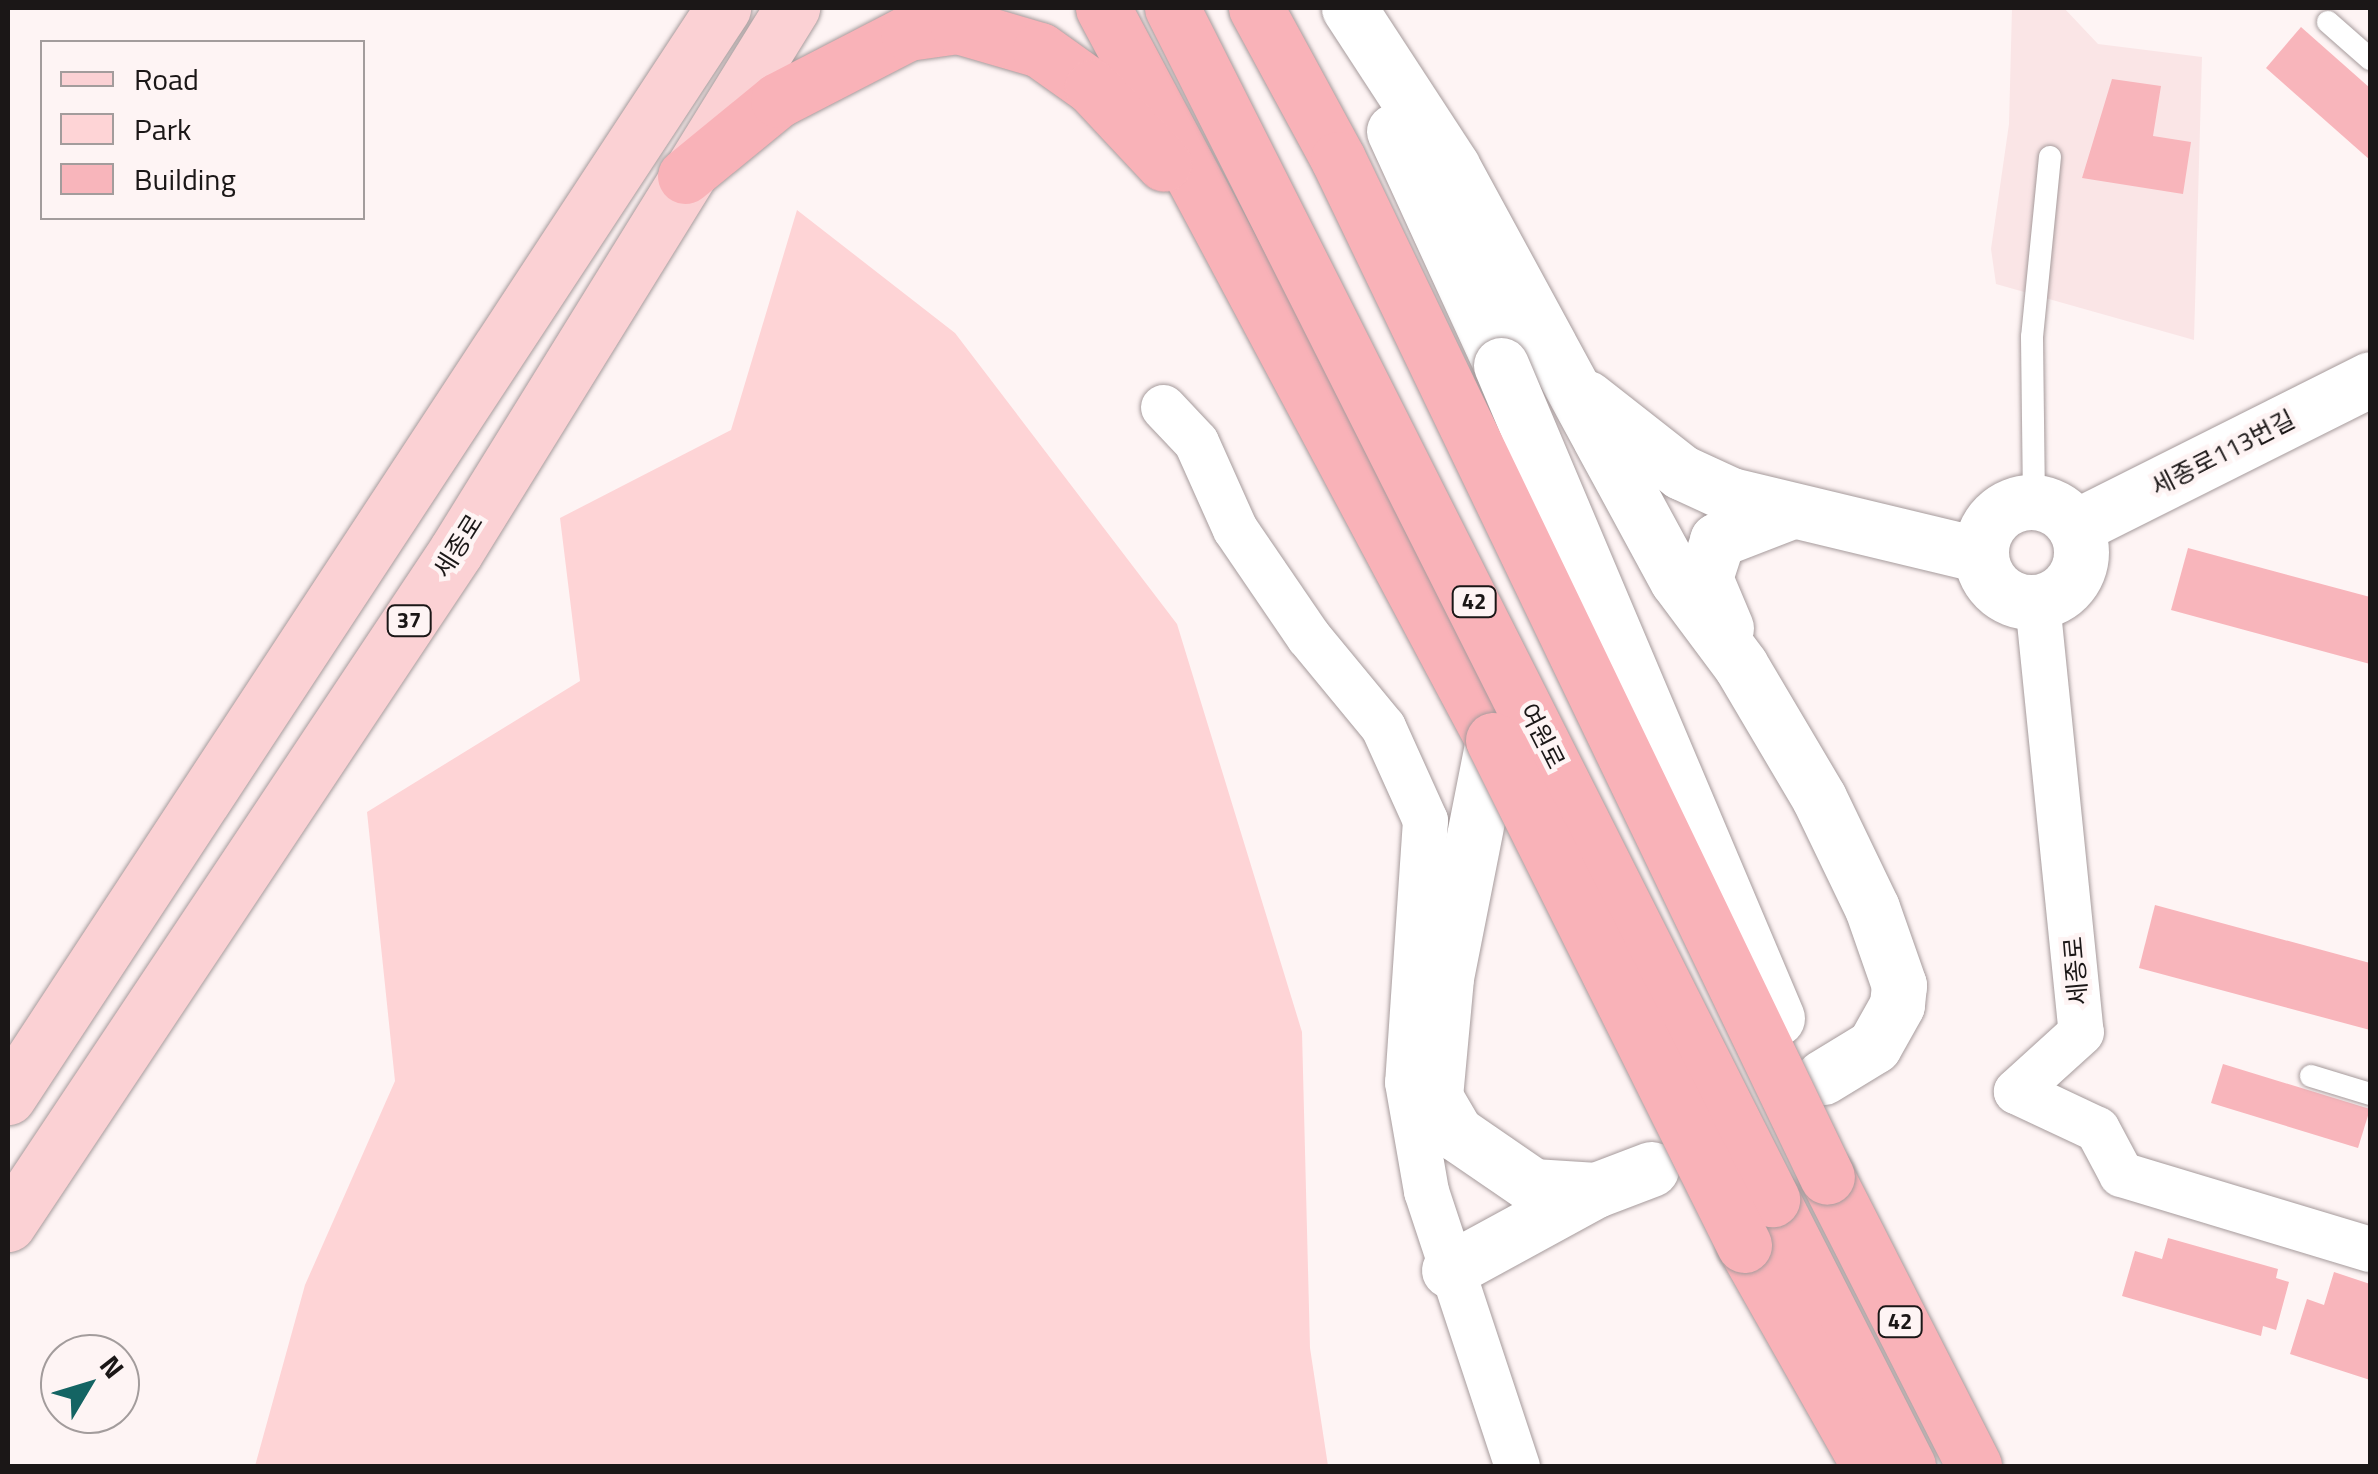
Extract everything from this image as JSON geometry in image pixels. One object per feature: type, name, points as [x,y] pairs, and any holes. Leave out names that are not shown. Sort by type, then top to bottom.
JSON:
[{"type":"highway","name":"여원로","points":[[1172,8],[1908,1466]]},
{"type":"highway","name":"42","points":[[1256,8],[1338,158],[1827,1178],[1974,1466]]},
{"type":"highway","points":[[1107,13],[1493,740],[1744,1245],[1869,1466]]},
{"type":"highway","points":[[685,176],[778,100],[908,34],[958,26],[999,34],[1092,87],[1147,142],[1256,288]]},
{"type":"main road","points":[[648,120],[690,8]]},
{"type":"main road","points":[[8,1097],[722,8]]},
{"type":"main road","name":"세종로","points":[[8,1224],[456,550],[792,8]]},
{"type":"street","points":[[1338,8],[1525,360],[1741,666],[1820,798],[1899,985],[1890,1029],[1823,1078]]},
{"type":"street","points":[[1349,8],[1452,166],[1814,1109],[1827,1178]]},
{"type":"street","points":[[1525,360],[1681,472],[1789,512],[1981,555]]},
{"type":"street","name":"세종로113번길","points":[[2055,515],[2370,379]]},
{"type":"street","points":[[1163,407],[1196,442],[1235,529],[1308,636],[1383,727],[1425,820],[1406,1082],[1426,1191],[1516,1466]]},
{"type":"street","points":[[2002,511],[2055,515],[2076,574],[2037,602],[1992,585],[1981,555],[1982,538],[2002,511]]},
{"type":"street","points":[[1741,666],[1705,578],[1717,540],[1789,512]]},
{"type":"street","name":"세종로","points":[[2037,602],[2081,1032],[2016,1091],[2097,1129],[2121,1174],[2370,1248]]},
{"type":"street","points":[[1426,1191],[1446,978],[1493,740]]},
{"type":"street","points":[[1435,1097],[1456,1133],[1533,1186],[1596,1190]]},
{"type":"street","points":[[1449,1270],[1596,1190],[1651,1169]]},
{"type":"lane","points":[[2328,22],[2370,59]]},
{"type":"lane","points":[[2050,157],[2032,337],[2055,515]]},
{"type":"lane","points":[[2311,1076],[2370,1094]]},
{"type":"shaded area","points":[[2012,8],[2064,8],[2098,44],[2202,57],[2194,340],[1996,284],[1991,249],[2009,124]]},
{"type":"green space","points":[[797,210],[955,333],[1177,624],[1302,1032],[1310,1348],[1328,1466],[255,1466],[305,1285],[395,1081],[367,812],[580,681],[560,518],[731,430]]},
{"type":"building","points":[[2301,27],[2370,88],[2370,160],[2266,68]]},
{"type":"building","points":[[2112,79],[2161,86],[2153,136],[2191,142],[2183,194],[2082,178]]},
{"type":"building","points":[[2188,548],[2370,597],[2370,664],[2171,610]]},
{"type":"building","points":[[2155,905],[2370,963],[2370,1030],[2139,968]]},
{"type":"building","points":[[2223,1064],[2370,1109],[2358,1148],[2211,1103]]},
{"type":"building","points":[[2168,1238],[2278,1269],[2276,1278],[2289,1282],[2276,1330],[2263,1326],[2261,1336],[2122,1296],[2135,1251],[2162,1259]]},
{"type":"building","points":[[2334,1272],[2370,1284],[2370,1380],[2290,1354],[2307,1299],[2324,1305]]}]
